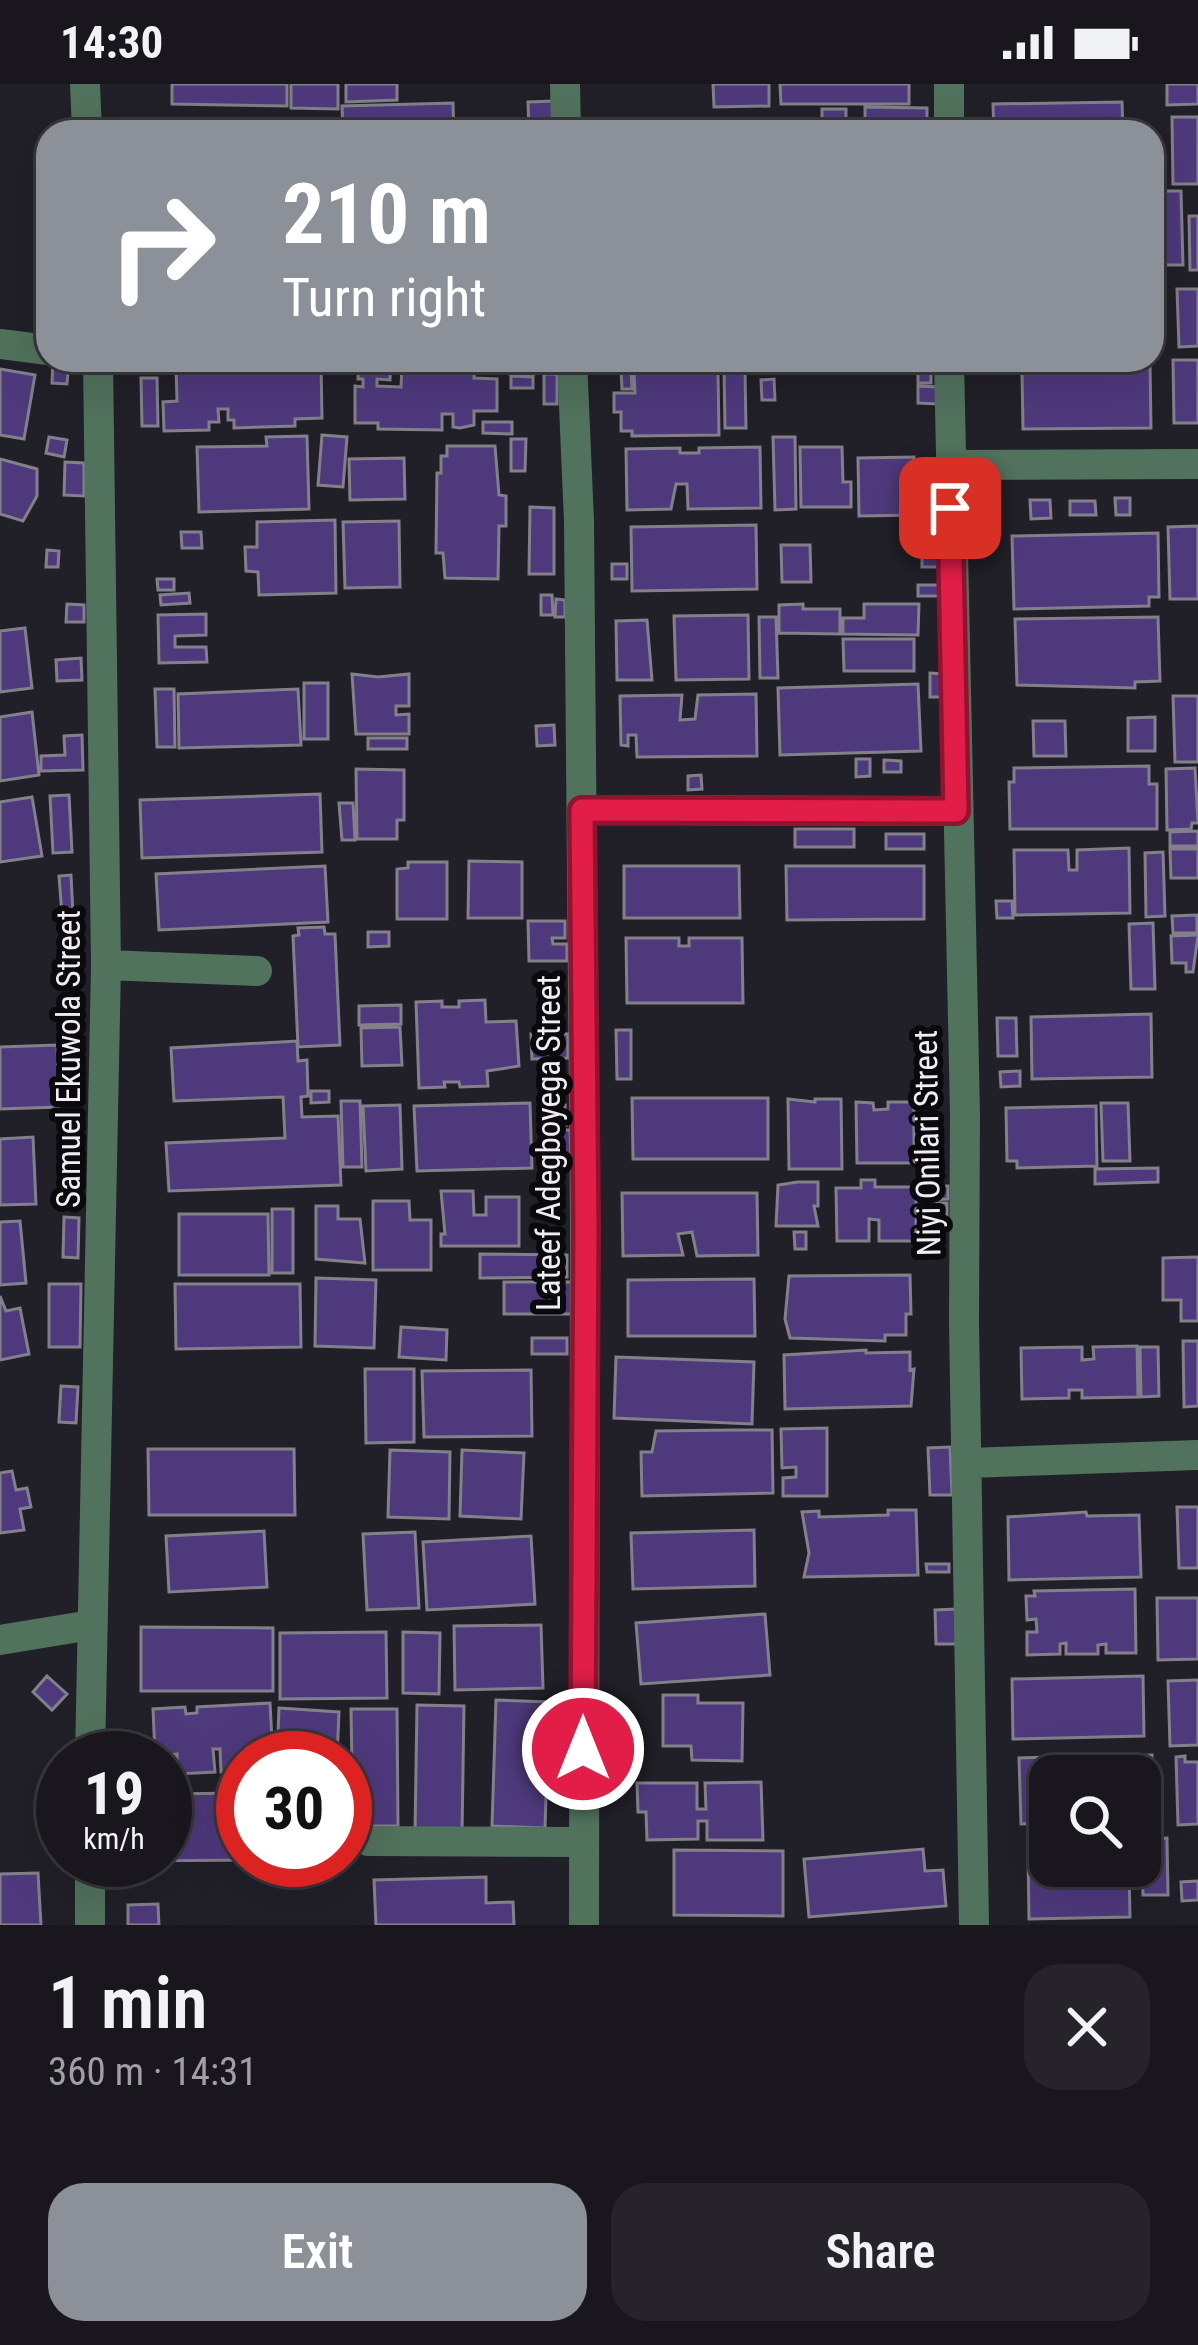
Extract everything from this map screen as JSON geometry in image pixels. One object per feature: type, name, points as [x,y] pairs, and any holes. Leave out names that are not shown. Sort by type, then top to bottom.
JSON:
[{"type":"street","points":[[85,84],[86,120]]},
{"type":"street","points":[[565,84],[566,120]]},
{"type":"street","points":[[949,84],[949,120]]},
{"type":"street","points":[[0,344],[36,348]]},
{"type":"street","name":"Samuel Ekuwola Street","points":[[90,1731],[106,965],[98,372]]},
{"type":"street","name":"Lateef Adegboyega Street","points":[[573,372],[579,521],[586,1225],[584,1925]]},
{"type":"street","name":"Niyi Onilari Street","points":[[949,372],[965,1114],[974,1925]]},
{"type":"street","points":[[949,465],[1198,464]]},
{"type":"street","points":[[582,810],[956,811]]},
{"type":"street","points":[[106,965],[257,971]]},
{"type":"street","points":[[969,1463],[1198,1455]]},
{"type":"street","points":[[0,1640],[91,1625]]},
{"type":"street","points":[[372,1841],[582,1842]]},
{"type":"street","points":[[90,1887],[90,1925]]},
{"type":"building","points":[[172,84],[287,84],[287,106],[172,104]]},
{"type":"building","points":[[291,84],[338,84],[338,109],[291,108]]},
{"type":"building","points":[[346,84],[397,84],[397,100],[346,102]]},
{"type":"building","points":[[713,84],[769,84],[769,106],[714,107]]},
{"type":"building","points":[[780,84],[909,84],[909,104],[781,104]]},
{"type":"building","points":[[1167,84],[1198,84],[1198,104],[1167,105]]},
{"type":"building","points":[[554,101],[555,120],[529,120],[528,102]]},
{"type":"building","points":[[1122,102],[1123,120],[994,120],[993,104]]},
{"type":"building","points":[[453,103],[454,120],[343,120],[342,106]]},
{"type":"building","points":[[865,107],[927,108],[927,120],[865,120]]},
{"type":"building","points":[[822,109],[846,109],[846,120],[822,120]]},
{"type":"building","points":[[1172,117],[1198,117],[1198,184],[1173,184]]},
{"type":"building","points":[[1164,191],[1181,191],[1183,265],[1164,265]]},
{"type":"building","points":[[1189,216],[1198,216],[1198,270],[1190,270]]},
{"type":"building","points":[[1177,289],[1198,289],[1198,346],[1179,347]]},
{"type":"building","points":[[1173,360],[1198,360],[1198,423],[1174,423]]},
{"type":"building","points":[[0,369],[35,375],[24,439],[0,435]]},
{"type":"building","points":[[52,372],[68,372],[67,384],[52,383]]},
{"type":"building","points":[[176,372],[321,372],[322,418],[295,419],[295,426],[234,428],[228,409],[218,409],[219,422],[209,422],[209,430],[164,431],[163,402],[177,401]]},
{"type":"building","points":[[358,372],[390,372],[390,380],[377,379],[377,386],[401,387],[402,372],[474,372],[474,378],[497,379],[497,411],[474,411],[474,425],[460,428],[453,427],[453,414],[442,414],[442,430],[378,429],[378,423],[355,423],[355,386],[363,387],[363,379],[358,379]]},
{"type":"building","points":[[621,372],[631,372],[632,389],[622,389]]},
{"type":"building","points":[[718,372],[719,435],[632,436],[632,431],[621,431],[614,393],[635,393],[634,373]]},
{"type":"building","points":[[724,372],[745,372],[746,428],[725,428]]},
{"type":"building","points":[[918,372],[931,372],[931,383],[918,383]]},
{"type":"building","points":[[1150,372],[1151,428],[1023,429],[1022,373]]},
{"type":"building","points":[[544,374],[557,374],[557,404],[544,404]]},
{"type":"building","points":[[511,376],[533,377],[533,388],[511,388]]},
{"type":"building","points":[[141,378],[157,378],[158,426],[142,426]]},
{"type":"building","points":[[774,379],[775,400],[762,400],[761,380]]},
{"type":"building","points":[[918,386],[938,387],[938,404],[918,403]]},
{"type":"building","points":[[483,422],[512,422],[512,434],[483,433]]},
{"type":"building","points":[[322,435],[347,437],[343,487],[318,485]]},
{"type":"building","points":[[307,436],[309,509],[199,512],[197,447],[267,446],[266,437]]},
{"type":"building","points":[[49,437],[67,440],[64,457],[46,453]]},
{"type":"building","points":[[773,437],[795,437],[796,509],[775,510]]},
{"type":"building","points":[[511,439],[526,439],[525,471],[511,471]]},
{"type":"building","points":[[447,446],[495,446],[499,495],[506,496],[506,526],[499,526],[498,579],[445,578],[443,553],[436,553],[437,473],[441,473],[441,456],[447,456]]},
{"type":"building","points":[[760,447],[761,508],[688,509],[687,484],[676,484],[671,509],[627,510],[626,449],[680,448],[680,453],[699,453],[699,448]]},
{"type":"building","points":[[800,447],[842,447],[843,482],[851,482],[851,507],[801,507]]},
{"type":"building","points":[[914,457],[921,515],[859,516],[858,458]]},
{"type":"building","points":[[404,458],[405,499],[350,500],[349,459]]},
{"type":"building","points":[[0,459],[37,469],[37,496],[23,521],[0,514]]},
{"type":"building","points":[[65,462],[84,463],[84,496],[64,495]]},
{"type":"building","points":[[1115,498],[1130,498],[1130,515],[1116,515]]},
{"type":"building","points":[[1030,500],[1050,500],[1051,518],[1031,519]]},
{"type":"building","points":[[1070,501],[1095,501],[1096,515],[1070,515]]},
{"type":"building","points":[[530,507],[554,508],[554,574],[529,574]]},
{"type":"building","points":[[335,520],[336,593],[259,595],[258,572],[246,571],[245,547],[257,547],[257,522]]},
{"type":"building","points":[[399,521],[400,587],[345,588],[343,522]]},
{"type":"building","points":[[756,525],[757,589],[632,591],[631,527]]},
{"type":"building","points":[[1198,526],[1198,599],[1170,599],[1168,527]]},
{"type":"building","points":[[181,532],[201,532],[202,548],[182,548]]},
{"type":"building","points":[[1158,533],[1159,597],[1149,597],[1149,606],[1014,609],[1012,536]]},
{"type":"building","points":[[922,544],[942,544],[943,567],[922,567]]},
{"type":"building","points":[[781,545],[810,545],[811,582],[782,582]]},
{"type":"building","points":[[47,550],[59,551],[58,567],[46,567]]},
{"type":"building","points":[[612,564],[627,564],[627,579],[612,579]]},
{"type":"building","points":[[157,579],[174,579],[174,590],[158,590]]},
{"type":"building","points":[[918,585],[940,585],[941,596],[918,596]]},
{"type":"building","points":[[189,593],[190,603],[161,605],[160,595]]},
{"type":"building","points":[[541,595],[552,595],[553,615],[541,615]]},
{"type":"building","points":[[556,599],[565,600],[565,617],[555,617]]},
{"type":"building","points":[[67,604],[84,605],[84,622],[66,622]]},
{"type":"building","points":[[803,604],[803,609],[840,609],[840,634],[779,633],[779,605]]},
{"type":"building","points":[[864,604],[919,604],[918,635],[843,634],[843,618],[864,618]]},
{"type":"building","points":[[206,614],[206,635],[175,636],[175,647],[206,647],[207,662],[159,663],[158,615]]},
{"type":"building","points":[[748,615],[749,679],[676,680],[674,616]]},
{"type":"building","points":[[759,617],[776,617],[778,678],[760,678]]},
{"type":"building","points":[[1158,617],[1160,681],[1135,682],[1135,688],[1017,685],[1015,619]]},
{"type":"building","points":[[647,620],[652,680],[617,680],[616,621]]},
{"type":"building","points":[[25,628],[32,688],[0,692],[0,631]]},
{"type":"building","points":[[843,639],[914,639],[914,671],[844,671]]},
{"type":"building","points":[[81,658],[82,680],[57,681],[56,660]]},
{"type":"building","points":[[930,673],[943,674],[943,697],[930,697]]},
{"type":"building","points":[[352,674],[409,674],[409,706],[396,706],[396,715],[409,714],[409,734],[356,734]]},
{"type":"building","points":[[304,683],[328,683],[328,739],[304,739]]},
{"type":"building","points":[[918,684],[921,751],[780,755],[778,688]]},
{"type":"building","points":[[155,689],[174,689],[175,747],[157,747]]},
{"type":"building","points":[[298,689],[301,745],[179,748],[178,694]]},
{"type":"building","points":[[756,694],[757,756],[637,757],[636,735],[628,735],[628,746],[621,745],[620,696],[682,695],[680,720],[695,719],[698,695]]},
{"type":"building","points":[[1173,696],[1198,696],[1198,762],[1175,762]]},
{"type":"building","points":[[32,712],[39,775],[0,781],[0,717]]},
{"type":"building","points":[[1155,717],[1155,751],[1128,751],[1128,718]]},
{"type":"building","points":[[1033,721],[1065,721],[1066,756],[1034,756]]},
{"type":"building","points":[[554,725],[555,745],[537,746],[536,726]]},
{"type":"building","points":[[82,735],[83,770],[41,771],[41,756],[65,755],[64,736]]},
{"type":"building","points":[[368,738],[407,738],[407,749],[368,749]]},
{"type":"building","points":[[856,759],[870,759],[870,776],[856,777]]},
{"type":"building","points":[[884,760],[901,761],[901,772],[884,772]]},
{"type":"building","points":[[1149,766],[1149,784],[1157,784],[1157,829],[1010,829],[1009,782],[1014,782],[1014,768]]},
{"type":"building","points":[[1195,768],[1198,823],[1192,823],[1191,829],[1167,830],[1166,769]]},
{"type":"building","points":[[356,769],[404,770],[404,820],[397,820],[397,839],[357,839]]},
{"type":"building","points":[[701,775],[702,789],[688,790],[688,776]]},
{"type":"building","points":[[320,794],[322,852],[142,858],[140,800]]},
{"type":"building","points":[[69,795],[72,852],[53,853],[50,796]]},
{"type":"building","points":[[32,797],[42,856],[0,862],[0,802]]},
{"type":"building","points":[[339,803],[353,803],[355,840],[342,840]]},
{"type":"building","points":[[795,829],[854,829],[854,847],[795,847]]},
{"type":"building","points":[[1198,831],[1198,846],[1170,846],[1170,832]]},
{"type":"building","points":[[886,834],[924,834],[924,849],[886,849]]},
{"type":"building","points":[[1129,848],[1130,913],[1015,915],[1014,850],[1068,850],[1069,870],[1077,870],[1077,850]]},
{"type":"building","points":[[1170,849],[1198,849],[1198,878],[1171,878]]},
{"type":"building","points":[[1163,852],[1165,916],[1146,917],[1145,853]]},
{"type":"building","points":[[469,861],[522,862],[522,918],[468,918]]},
{"type":"building","points":[[408,862],[447,862],[447,919],[397,919],[397,869],[408,868]]},
{"type":"building","points":[[325,866],[328,922],[159,930],[156,874]]},
{"type":"building","points":[[624,866],[739,866],[740,918],[624,918]]},
{"type":"building","points":[[786,866],[924,866],[924,919],[787,920]]},
{"type":"building","points":[[71,875],[73,915],[62,915],[59,876]]},
{"type":"building","points":[[996,901],[1012,901],[1013,918],[997,918]]},
{"type":"building","points":[[1197,915],[1197,933],[1173,933],[1172,916]]},
{"type":"building","points":[[528,921],[565,921],[565,938],[552,938],[553,944],[567,944],[567,961],[529,961]]},
{"type":"building","points":[[1153,923],[1155,989],[1131,989],[1129,924]]},
{"type":"building","points":[[324,927],[325,934],[335,934],[340,1045],[298,1047],[293,936],[299,935],[298,928]]},
{"type":"building","points":[[368,932],[389,932],[389,946],[368,947]]},
{"type":"building","points":[[1198,935],[1193,972],[1186,972],[1186,963],[1172,963],[1171,936]]},
{"type":"building","points":[[626,938],[679,938],[679,946],[689,946],[689,938],[742,938],[743,1003],[627,1003]]},
{"type":"building","points":[[485,1000],[486,1022],[516,1021],[519,1066],[487,1071],[488,1086],[444,1082],[445,1087],[419,1088],[416,1002],[442,1001],[442,1007],[459,1007],[459,1001]]},
{"type":"building","points":[[401,1005],[401,1024],[359,1025],[359,1006]]},
{"type":"building","points":[[1151,1014],[1152,1077],[1032,1079],[1031,1017]]},
{"type":"building","points":[[997,1018],[1016,1018],[1017,1056],[998,1056]]},
{"type":"building","points":[[400,1027],[402,1065],[362,1066],[361,1028]]},
{"type":"building","points":[[616,1030],[631,1030],[631,1079],[617,1079]]},
{"type":"building","points":[[531,1034],[568,1034],[568,1058],[532,1059]]},
{"type":"building","points":[[297,1041],[298,1061],[307,1060],[308,1096],[301,1097],[302,1117],[338,1116],[341,1185],[169,1191],[166,1143],[285,1138],[283,1097],[174,1101],[171,1048]]},
{"type":"building","points":[[57,1045],[59,1107],[0,1109],[0,1047]]},
{"type":"building","points":[[1020,1071],[1020,1086],[1001,1087],[1000,1072]]},
{"type":"building","points":[[311,1091],[329,1091],[329,1102],[311,1103]]},
{"type":"building","points":[[632,1098],[768,1098],[768,1159],[633,1159]]},
{"type":"building","points":[[788,1099],[841,1099],[842,1169],[789,1169]]},
{"type":"building","points":[[341,1101],[360,1101],[362,1167],[343,1167]]},
{"type":"building","points":[[856,1102],[873,1103],[874,1110],[888,1109],[888,1102],[914,1102],[914,1163],[857,1163]]},
{"type":"building","points":[[530,1103],[532,1168],[417,1171],[414,1106]]},
{"type":"building","points":[[1101,1103],[1128,1103],[1130,1161],[1103,1161]]},
{"type":"building","points":[[400,1105],[402,1169],[366,1171],[363,1106]]},
{"type":"building","points":[[550,1105],[565,1105],[566,1125],[551,1125]]},
{"type":"building","points":[[1096,1106],[1097,1166],[1017,1168],[1017,1161],[1007,1161],[1006,1108]]},
{"type":"building","points":[[544,1130],[570,1130],[571,1161],[545,1162]]},
{"type":"building","points":[[33,1137],[36,1204],[0,1205],[0,1139]]},
{"type":"building","points":[[1158,1168],[1158,1182],[1095,1184],[1095,1169]]},
{"type":"building","points":[[861,1180],[875,1180],[875,1187],[916,1187],[916,1241],[879,1241],[879,1220],[869,1219],[869,1241],[837,1241],[836,1188],[861,1188]]},
{"type":"building","points":[[818,1182],[818,1206],[814,1206],[818,1226],[776,1226],[778,1185]]},
{"type":"building","points":[[927,1186],[948,1186],[948,1199],[927,1200]]},
{"type":"building","points":[[441,1191],[473,1191],[474,1215],[486,1215],[486,1197],[519,1197],[519,1246],[441,1246],[441,1234],[445,1234]]},
{"type":"building","points":[[622,1193],[757,1193],[758,1255],[697,1256],[692,1232],[678,1234],[683,1255],[623,1256]]},
{"type":"building","points":[[373,1201],[409,1201],[410,1220],[431,1220],[431,1270],[373,1270]]},
{"type":"building","points":[[933,1203],[947,1203],[947,1220],[933,1220]]},
{"type":"building","points":[[316,1206],[338,1206],[338,1219],[360,1219],[365,1263],[316,1259]]},
{"type":"building","points":[[272,1209],[293,1209],[293,1273],[272,1273]]},
{"type":"building","points":[[179,1214],[268,1214],[269,1275],[179,1275]]},
{"type":"building","points":[[64,1217],[79,1218],[78,1258],[63,1257]]},
{"type":"building","points":[[20,1221],[26,1283],[0,1285],[0,1222]]},
{"type":"building","points":[[794,1232],[806,1232],[806,1249],[795,1249]]},
{"type":"building","points":[[480,1254],[567,1255],[567,1277],[480,1278]]},
{"type":"building","points":[[1198,1257],[1198,1321],[1181,1321],[1181,1300],[1163,1300],[1163,1258]]},
{"type":"building","points":[[910,1275],[906,1335],[885,1335],[885,1341],[790,1338],[785,1319],[789,1276]]},
{"type":"building","points":[[316,1278],[376,1280],[374,1348],[315,1346]]},
{"type":"building","points":[[754,1279],[755,1336],[628,1336],[628,1280]]},
{"type":"building","points":[[504,1282],[572,1282],[572,1314],[504,1314]]},
{"type":"building","points":[[49,1284],[81,1284],[80,1347],[49,1347]]},
{"type":"building","points":[[175,1284],[300,1284],[301,1347],[176,1349]]},
{"type":"building","points":[[0,1296],[6,1311],[20,1308],[29,1354],[0,1360]]},
{"type":"building","points":[[401,1327],[447,1330],[446,1360],[399,1357]]},
{"type":"building","points":[[532,1338],[567,1338],[567,1354],[532,1354]]},
{"type":"building","points":[[1183,1341],[1198,1341],[1198,1406],[1184,1407]]},
{"type":"building","points":[[1137,1346],[1138,1397],[1082,1398],[1082,1390],[1069,1390],[1069,1398],[1022,1399],[1021,1348],[1082,1347],[1082,1360],[1094,1359],[1093,1347]]},
{"type":"building","points":[[1140,1347],[1158,1347],[1159,1396],[1141,1397]]},
{"type":"building","points":[[910,1352],[910,1370],[914,1369],[911,1406],[785,1409],[784,1355]]},
{"type":"building","points":[[616,1357],[754,1362],[752,1424],[614,1418]]},
{"type":"building","points":[[365,1369],[414,1369],[414,1442],[366,1443]]},
{"type":"building","points":[[531,1370],[532,1436],[424,1437],[422,1371]]},
{"type":"building","points":[[61,1386],[78,1387],[76,1423],[59,1422]]},
{"type":"building","points":[[827,1428],[827,1496],[783,1496],[783,1478],[796,1477],[796,1467],[782,1468],[781,1429]]},
{"type":"building","points":[[772,1430],[773,1493],[642,1496],[641,1452],[652,1452],[656,1431]]},
{"type":"building","points":[[950,1447],[952,1495],[930,1495],[928,1448]]},
{"type":"building","points":[[148,1449],[294,1449],[295,1515],[149,1515]]},
{"type":"building","points":[[390,1450],[450,1452],[449,1519],[388,1517]]},
{"type":"building","points":[[462,1450],[524,1453],[521,1519],[460,1516]]},
{"type":"building","points":[[12,1471],[16,1490],[27,1488],[31,1507],[20,1509],[24,1530],[0,1533],[0,1473]]},
{"type":"building","points":[[1177,1507],[1198,1507],[1198,1568],[1179,1568]]},
{"type":"building","points":[[888,1510],[916,1510],[918,1575],[804,1577],[809,1553],[802,1512],[819,1511],[819,1517],[888,1515]]},
{"type":"building","points":[[1086,1512],[1087,1516],[1139,1515],[1141,1577],[1009,1580],[1008,1517]]},
{"type":"building","points":[[754,1530],[755,1586],[633,1589],[631,1533]]},
{"type":"building","points":[[264,1531],[267,1587],[169,1592],[166,1536]]},
{"type":"building","points":[[415,1532],[419,1608],[367,1610],[363,1534]]},
{"type":"building","points":[[531,1536],[535,1604],[427,1610],[423,1542]]},
{"type":"building","points":[[926,1564],[949,1564],[949,1572],[927,1572]]},
{"type":"building","points":[[1135,1589],[1136,1653],[1106,1653],[1106,1644],[1098,1645],[1098,1654],[1066,1654],[1066,1643],[1060,1644],[1060,1654],[1027,1655],[1027,1632],[1037,1632],[1036,1619],[1027,1620],[1026,1596],[1035,1596],[1034,1591]]},
{"type":"building","points":[[1157,1598],[1198,1598],[1198,1659],[1158,1660]]},
{"type":"building","points":[[957,1609],[958,1644],[936,1644],[935,1610]]},
{"type":"building","points":[[765,1614],[770,1675],[641,1684],[636,1623]]},
{"type":"building","points":[[541,1625],[543,1688],[455,1690],[454,1626]]},
{"type":"building","points":[[141,1627],[273,1628],[273,1691],[141,1691]]},
{"type":"building","points":[[386,1632],[387,1698],[280,1699],[280,1633]]},
{"type":"building","points":[[403,1632],[440,1633],[439,1694],[403,1693]]},
{"type":"building","points":[[47,1676],[67,1694],[52,1710],[33,1692]]},
{"type":"building","points":[[1143,1676],[1144,1736],[1013,1739],[1012,1679]]},
{"type":"building","points":[[1198,1680],[1198,1745],[1170,1746],[1168,1681]]},
{"type":"building","points":[[663,1695],[698,1695],[698,1703],[743,1703],[742,1761],[692,1760],[691,1746],[663,1746]]},
{"type":"building","points":[[496,1700],[549,1702],[545,1828],[492,1826]]},
{"type":"building","points":[[270,1703],[272,1731],[216,1731],[215,1772],[192,1773],[192,1731],[154,1731],[153,1709],[185,1707],[186,1714],[197,1713],[197,1707]]},
{"type":"building","points":[[417,1705],[464,1706],[462,1834],[415,1833]]},
{"type":"building","points":[[279,1708],[339,1712],[338,1731],[278,1731]]},
{"type":"building","points":[[351,1709],[397,1709],[398,1826],[372,1826],[372,1731],[351,1731]]},
{"type":"building","points":[[1185,1756],[1185,1762],[1198,1762],[1198,1824],[1178,1825],[1176,1757]]},
{"type":"building","points":[[1019,1758],[1029,1758],[1029,1824],[1021,1824]]},
{"type":"building","points":[[761,1782],[763,1840],[707,1840],[707,1821],[698,1821],[698,1839],[647,1840],[646,1812],[638,1812],[637,1783],[697,1783],[697,1809],[706,1809],[705,1783]]},
{"type":"building","points":[[216,1793],[216,1860],[192,1860],[192,1794]]},
{"type":"building","points":[[1161,1838],[1167,1838],[1168,1895],[1143,1895],[1143,1887],[1161,1887]]},
{"type":"building","points":[[923,1849],[925,1871],[943,1870],[946,1906],[809,1917],[804,1859]]},
{"type":"building","points":[[674,1850],[783,1851],[783,1916],[674,1915]]},
{"type":"building","points":[[1028,1857],[1029,1887],[1129,1887],[1130,1917],[1029,1919]]},
{"type":"building","points":[[36,1873],[41,1925],[0,1925],[0,1874]]},
{"type":"building","points":[[486,1877],[486,1903],[513,1902],[514,1925],[376,1925],[374,1880]]},
{"type":"building","points":[[1198,1881],[1198,1900],[1182,1901],[1181,1882]]},
{"type":"building","points":[[158,1904],[159,1925],[128,1925],[128,1905]]},
{"type":"route","points":[[583,1749],[582,810],[956,811],[950,508]]}]
